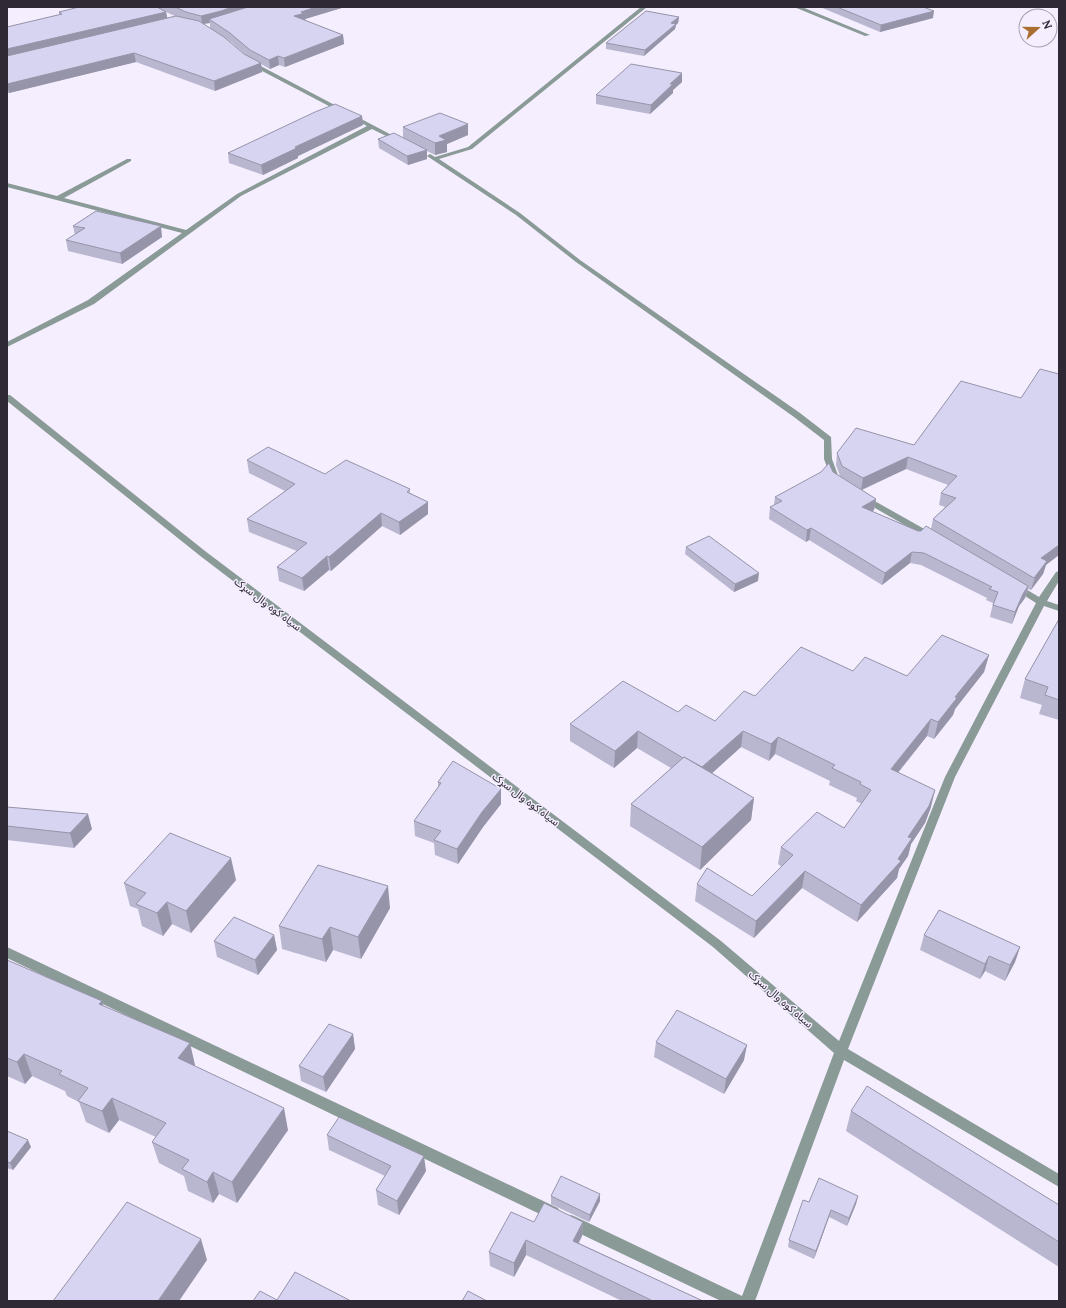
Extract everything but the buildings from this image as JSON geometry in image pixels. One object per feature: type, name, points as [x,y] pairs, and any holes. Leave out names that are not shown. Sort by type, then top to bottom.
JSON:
[{"type":"street","points":[[644,7],[470,148],[431,157],[518,214],[578,261],[797,415],[828,439],[828,458],[835,480],[842,484]]},
{"type":"street","points":[[797,7],[867,35]]},
{"type":"street","points":[[243,57],[406,144]]},
{"type":"street","points":[[7,345],[91,302],[239,195],[372,126]]},
{"type":"street","points":[[60,198],[129,160]]},
{"type":"street","points":[[7,185],[187,232]]},
{"type":"street","name":"سیاه کوه وال سړک","points":[[7,397],[202,553],[717,944],[841,1051],[1059,1181]]},
{"type":"street","points":[[856,493],[938,541]]},
{"type":"street","points":[[748,1301],[841,1051],[950,777],[1041,602],[1059,574]]},
{"type":"street","points":[[1007,582],[1041,602],[1059,608]]},
{"type":"street","points":[[7,952],[737,1301]]}]
